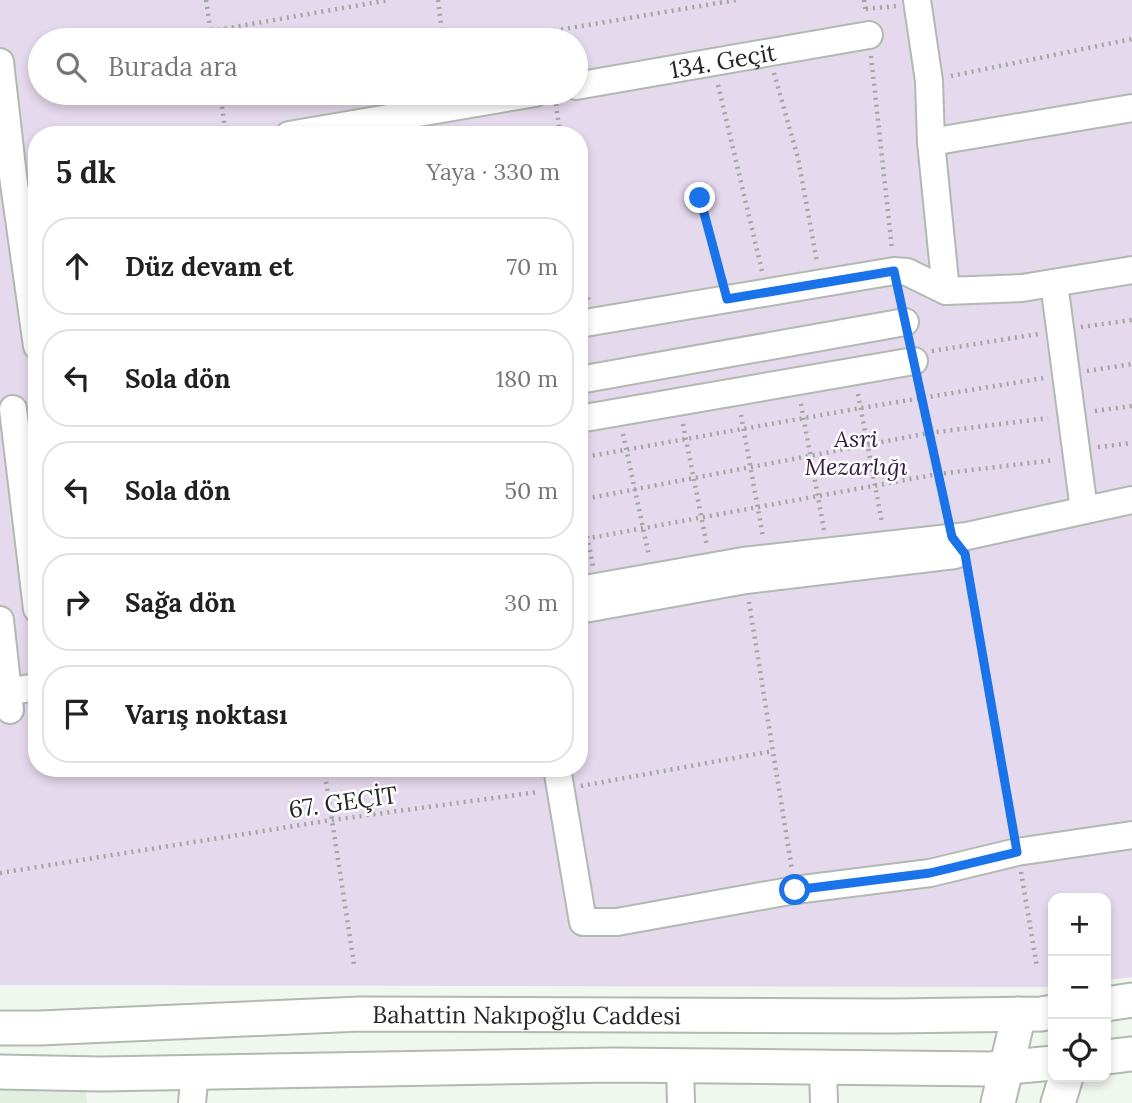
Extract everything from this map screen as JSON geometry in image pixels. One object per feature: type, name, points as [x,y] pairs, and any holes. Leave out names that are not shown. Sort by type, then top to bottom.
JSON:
[{"type":"main road","points":[[1111,1003],[1132,1000]]},
{"type":"main road","name":"Bahattin Nakıpoğlu Caddesi","points":[[0,1028],[360,1014],[864,1016],[1048,1012]]},
{"type":"main road","points":[[998,1103],[1019,1014]]},
{"type":"main road","points":[[1111,1056],[1132,1054]]},
{"type":"main road","name":"Bahattin Nakıpoğlu Caddesi","points":[[0,1072],[102,1074],[194,1088],[586,1065],[990,1069],[1048,1064]]},
{"type":"main road","points":[[1058,1103],[1064,1082]]},
{"type":"street","points":[[917,0],[929,80],[930,142],[946,291]]},
{"type":"street","name":"134. Geçit","points":[[588,84],[869,35]]},
{"type":"street","points":[[0,62],[28,269]]},
{"type":"street","points":[[341,126],[462,105]]},
{"type":"street","points":[[930,142],[1132,108]]},
{"type":"street","points":[[588,322],[894,271],[907,272],[946,291],[1021,288],[1132,270]]},
{"type":"street","points":[[1054,283],[1084,510]]},
{"type":"street","points":[[588,378],[905,322]]},
{"type":"street","points":[[588,417],[914,360]]},
{"type":"street","points":[[17,408],[20,504],[28,553]]},
{"type":"street","points":[[588,589],[767,558],[886,545],[959,545],[967,536],[1132,500]]},
{"type":"street","points":[[588,608],[746,580],[1132,518]]},
{"type":"street","points":[[0,620],[5,701]]},
{"type":"street","points":[[5,701],[28,691]]},
{"type":"street","points":[[5,701],[28,704]]},
{"type":"street","points":[[559,779],[583,922],[618,922],[795,890],[930,873],[1017,852],[1132,835]]},
{"type":"street","points":[[680,1066],[681,1103]]},
{"type":"street","points":[[823,1067],[824,1103]]},
{"type":"path","points":[[206,0],[211,28]]},
{"type":"path","points":[[228,28],[389,0]]},
{"type":"path","points":[[438,0],[442,28]]},
{"type":"path","points":[[570,28],[736,0]]},
{"type":"path","points":[[864,0],[894,271]]},
{"type":"path","points":[[929,80],[1132,39]]},
{"type":"path","points":[[768,53],[798,158],[821,283]]},
{"type":"path","points":[[713,62],[767,292]]},
{"type":"path","points":[[222,105],[225,126]]},
{"type":"path","points":[[556,105],[559,126]]},
{"type":"path","points":[[700,198],[727,299]]},
{"type":"path","points":[[1037,967],[959,545],[938,474],[912,354],[1132,320]]},
{"type":"path","points":[[588,456],[861,408],[1132,365]]},
{"type":"path","points":[[854,371],[886,545]]},
{"type":"path","points":[[797,381],[828,551]]},
{"type":"path","points":[[736,391],[767,558]]},
{"type":"path","points":[[678,402],[711,567]]},
{"type":"path","points":[[588,497],[929,433],[1132,407]]},
{"type":"path","points":[[588,538],[938,474],[1077,454],[1132,443]]},
{"type":"path","points":[[746,580],[795,890]]},
{"type":"path","name":"67. GEÇİT","points":[[588,775],[773,751]]},
{"type":"path","points":[[325,777],[354,964]]},
{"type":"path","name":"67. GEÇİT","points":[[0,873],[332,820],[559,779]]},
{"type":"shaded area","points":[[85,1087],[87,1103],[0,1103],[0,1089]]},
{"type":"green space","name":"Asri Mezarlığı","points":[[0,0],[1132,0],[1132,977],[1111,979],[1111,893],[1048,893],[1048,987],[0,985]]},
{"type":"route","points":[[700,198],[727,299],[894,271],[952,537],[965,554],[1017,852],[930,873],[795,890]]}]
